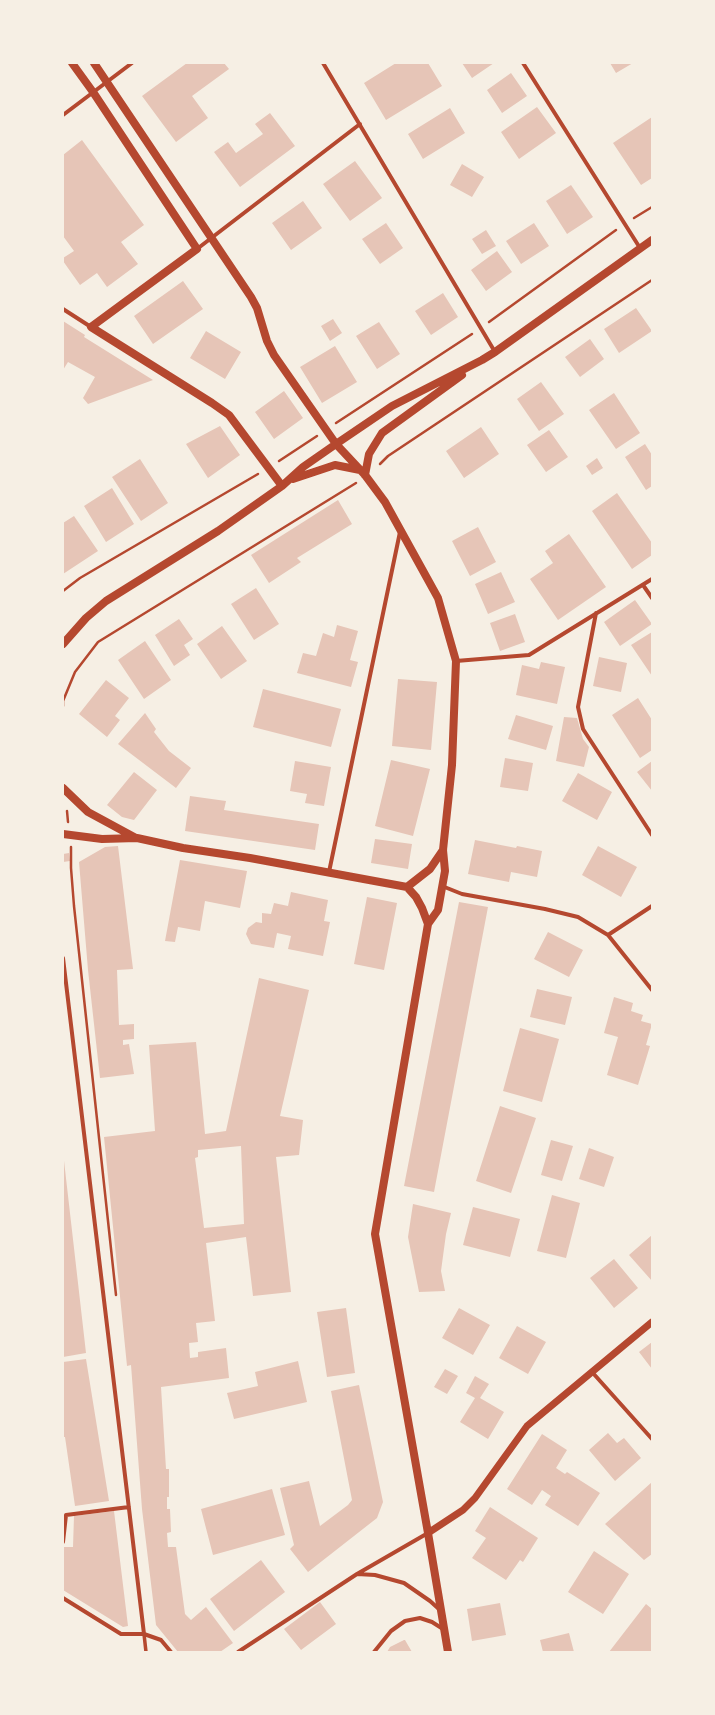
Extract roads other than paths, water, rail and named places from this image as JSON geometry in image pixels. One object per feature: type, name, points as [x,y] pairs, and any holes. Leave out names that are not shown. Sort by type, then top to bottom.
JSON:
[{"type":"main road","points":[[72,63],[93,92],[197,249],[91,327],[229,415],[282,486]]},
{"type":"main road","points":[[94,63],[108,81],[252,297],[267,341],[274,355],[336,444],[363,474],[385,502],[438,598],[456,661],[452,765],[442,850],[444,871],[442,886],[438,910],[428,924],[375,1234],[448,1652]]},
{"type":"main road","points":[[363,474],[369,454],[382,432],[652,240]]},
{"type":"main road","points":[[63,644],[86,618],[106,601],[218,530],[282,486],[336,444],[392,406],[482,360]]},
{"type":"main road","points":[[289,480],[334,465],[363,474]]},
{"type":"main road","points":[[64,789],[88,812],[137,838]]},
{"type":"main road","points":[[66,834],[102,839],[137,838],[182,848],[250,858],[407,887],[416,897],[428,924]]},
{"type":"main road","points":[[407,887],[430,869],[442,850]]},
{"type":"street","points":[[63,115],[132,63]]},
{"type":"street","points":[[323,63],[495,352]]},
{"type":"street","points":[[523,63],[640,248]]},
{"type":"street","points":[[197,249],[360,124]]},
{"type":"street","points":[[63,309],[91,327]]},
{"type":"street","points":[[329,872],[401,529]]},
{"type":"street","points":[[456,661],[529,655],[652,579]]},
{"type":"street","points":[[643,585],[652,598]]},
{"type":"street","points":[[596,613],[578,707],[583,729],[652,835]]},
{"type":"street","points":[[442,886],[462,894],[546,909],[578,917],[608,935],[652,990]]},
{"type":"street","points":[[608,935],[652,906]]},
{"type":"street","points":[[63,958],[146,1652]]},
{"type":"street","points":[[238,1652],[357,1574],[428,1533],[463,1510],[475,1498],[527,1426],[652,1322]]},
{"type":"street","points":[[592,1372],[652,1439]]},
{"type":"street","points":[[63,1542],[66,1515],[129,1507]]},
{"type":"street","points":[[357,1574],[375,1575],[404,1583],[430,1601],[441,1612]]},
{"type":"street","points":[[63,1598],[121,1634],[144,1634],[161,1640],[171,1652]]},
{"type":"street","points":[[374,1652],[391,1631],[405,1621],[420,1618],[432,1622],[444,1629]]}]
